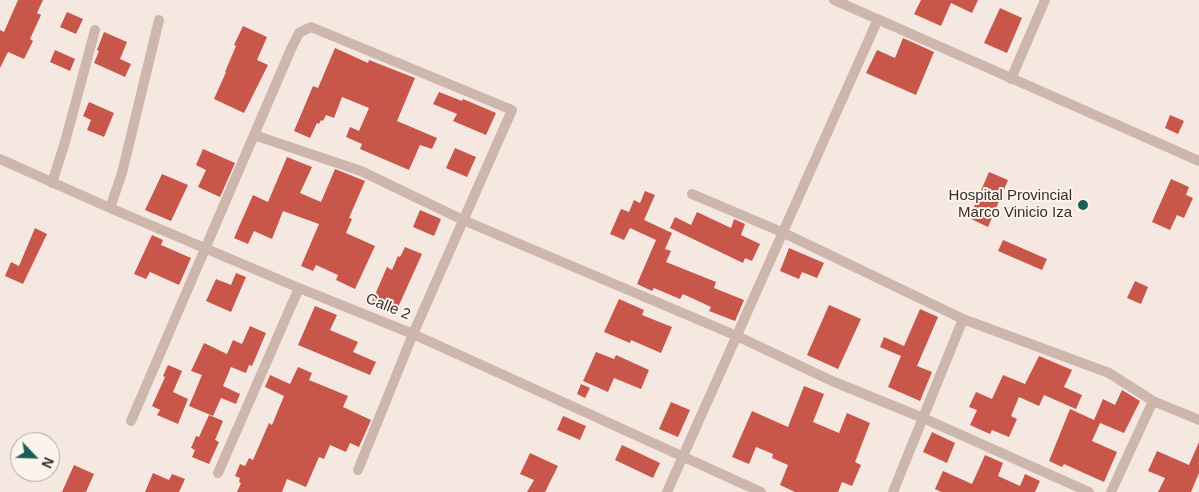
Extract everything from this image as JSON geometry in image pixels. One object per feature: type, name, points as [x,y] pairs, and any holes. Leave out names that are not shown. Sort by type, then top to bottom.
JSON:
[{"type":"street","points":[[834,0],[1199,161]]},
{"type":"street","points":[[1011,79],[1045,0]]},
{"type":"street","points":[[667,492],[878,19]]},
{"type":"street","points":[[110,208],[122,173],[159,20]]},
{"type":"street","points":[[131,421],[295,41],[299,33],[311,27],[512,110],[413,334],[358,470]]},
{"type":"street","points":[[52,183],[66,142],[95,30]]},
{"type":"street","points":[[254,135],[361,171],[463,220],[736,336],[832,381],[923,418],[1089,492]]},
{"type":"street","name":"Calle 2","points":[[0,159],[110,208],[413,334],[761,492]]},
{"type":"street","points":[[692,194],[784,233],[963,319],[1108,373],[1153,401],[1199,420]]},
{"type":"street","points":[[218,473],[299,288]]},
{"type":"street","points":[[892,492],[963,319]]},
{"type":"street","points":[[1111,492],[1153,401]]},
{"type":"building","points":[[18,0],[43,0],[37,13],[41,15],[30,39],[33,41],[24,59],[8,52],[0,68],[0,30],[4,32]]},
{"type":"building","points":[[921,0],[978,0],[972,13],[951,3],[941,26],[914,14]]},
{"type":"building","points":[[1000,8],[1022,18],[1007,53],[984,43]]},
{"type":"building","points":[[67,12],[83,19],[76,34],[60,27]]},
{"type":"building","points":[[243,26],[267,37],[257,60],[268,65],[244,113],[214,99]]},
{"type":"building","points":[[104,32],[127,42],[120,59],[131,64],[125,77],[94,63]]},
{"type":"building","points":[[903,38],[934,52],[916,95],[866,73],[877,50],[895,58]]},
{"type":"building","points":[[335,48],[368,63],[369,60],[415,78],[397,121],[437,138],[432,149],[420,145],[409,170],[360,149],[362,144],[346,137],[350,127],[359,131],[369,108],[342,97],[334,118],[326,115],[323,121],[321,120],[319,124],[317,123],[310,138],[294,131],[313,86],[318,88]]},
{"type":"building","points":[[55,50],[75,59],[70,71],[50,62]]},
{"type":"building","points":[[439,92],[462,101],[463,99],[496,113],[486,135],[453,121],[457,114],[433,104]]},
{"type":"building","points":[[89,102],[114,113],[104,137],[87,130],[91,120],[83,116]]},
{"type":"building","points":[[1170,115],[1184,121],[1178,134],[1165,128]]},
{"type":"building","points":[[455,148],[476,157],[467,177],[446,168]]},
{"type":"building","points":[[203,149],[235,163],[220,197],[198,187],[206,170],[196,165]]},
{"type":"building","points":[[287,157],[312,167],[300,193],[321,202],[335,169],[365,181],[349,218],[352,219],[346,233],[375,246],[355,289],[336,280],[338,275],[316,265],[313,271],[301,266],[319,224],[283,211],[272,239],[254,231],[248,244],[234,238],[253,195],[268,202]]},
{"type":"building","points":[[989,172],[1008,180],[988,227],[969,218]]},
{"type":"building","points":[[162,174],[188,185],[171,221],[145,210]]},
{"type":"building","points":[[1171,179],[1189,187],[1186,195],[1193,198],[1184,218],[1177,215],[1170,230],[1152,222]]},
{"type":"building","points":[[645,191],[655,195],[644,220],[672,233],[665,249],[671,251],[666,262],[716,282],[714,288],[744,300],[735,321],[709,311],[711,307],[683,294],[680,299],[654,288],[652,291],[637,284],[656,240],[630,228],[624,240],[610,234],[621,209],[629,212],[634,200],[640,203]]},
{"type":"building","points":[[420,210],[441,219],[434,236],[413,227]]},
{"type":"building","points":[[697,212],[731,228],[734,219],[745,224],[741,235],[760,244],[752,261],[745,258],[743,263],[670,228],[675,217],[691,225]]},
{"type":"building","points":[[35,228],[47,234],[23,284],[5,276],[11,262],[19,266]]},
{"type":"building","points":[[152,235],[163,240],[161,245],[191,258],[179,285],[150,272],[146,279],[134,274]]},
{"type":"building","points":[[1003,240],[1047,259],[1042,270],[998,251]]},
{"type":"building","points":[[405,247],[422,254],[395,314],[371,304],[387,267],[392,270],[398,256],[400,257]]},
{"type":"building","points":[[789,248],[824,263],[817,278],[802,272],[799,279],[780,271]]},
{"type":"building","points":[[236,273],[246,277],[231,312],[206,301],[216,279],[231,285]]},
{"type":"building","points":[[1135,281],[1148,287],[1141,304],[1127,298]]},
{"type":"building","points":[[619,299],[644,310],[642,315],[672,327],[661,353],[631,340],[630,343],[604,332]]},
{"type":"building","points":[[829,305],[861,319],[838,369],[807,355]]},
{"type":"building","points":[[315,306],[337,315],[330,330],[358,342],[353,352],[376,362],[370,375],[298,345]]},
{"type":"building","points":[[920,309],[938,317],[917,366],[932,372],[920,401],[888,387],[901,356],[880,347],[884,337],[904,346]]},
{"type":"building","points":[[250,326],[266,333],[252,366],[249,365],[246,373],[231,367],[223,386],[240,394],[236,404],[221,398],[213,416],[189,406],[202,375],[191,371],[204,343],[227,354],[233,340],[242,344]]},
{"type":"building","points":[[596,352],[614,359],[616,355],[649,370],[641,389],[614,378],[608,392],[583,381]]},
{"type":"building","points":[[1039,356],[1072,370],[1064,387],[1082,395],[1076,409],[1044,395],[1039,406],[1019,397],[1011,416],[1017,419],[1009,437],[992,430],[990,434],[970,425],[977,410],[969,407],[976,392],[992,399],[1003,375],[1025,384]]},
{"type":"building","points":[[168,365],[182,371],[173,392],[188,399],[178,424],[157,415],[160,410],[152,406],[165,377],[163,376]]},
{"type":"building","points":[[298,367],[312,373],[309,380],[348,396],[343,407],[371,420],[359,447],[350,443],[346,452],[330,445],[324,459],[319,457],[306,487],[287,479],[282,492],[237,492],[241,483],[239,482],[240,478],[235,476],[240,464],[245,466],[249,458],[253,460],[269,423],[272,425],[284,396],[265,387],[270,375],[290,384]]},
{"type":"building","points":[[581,384],[590,388],[585,398],[577,394]]},
{"type":"building","points":[[804,386],[824,394],[813,422],[839,433],[847,413],[870,423],[855,462],[861,465],[852,486],[842,482],[838,492],[795,492],[780,485],[788,465],[772,458],[773,454],[756,447],[749,464],[732,457],[752,411],[788,427]]},
{"type":"building","points":[[1122,390],[1140,401],[1124,433],[1100,423],[1092,441],[1117,452],[1104,482],[1064,464],[1062,467],[1049,461],[1070,409],[1094,420],[1103,399],[1115,405]]},
{"type":"building","points":[[671,402],[690,410],[678,437],[659,429]]},
{"type":"building","points":[[209,415],[223,421],[215,440],[219,442],[209,464],[192,457],[195,450],[191,448],[196,436],[199,437]]},
{"type":"building","points":[[563,416],[586,426],[580,440],[557,430]]},
{"type":"building","points":[[932,432],[955,443],[947,463],[923,452]]},
{"type":"building","points":[[1199,442],[1199,473],[1191,492],[1158,492],[1165,478],[1148,471],[1157,451],[1189,465]]},
{"type":"building","points":[[622,445],[660,463],[653,478],[615,460]]},
{"type":"building","points":[[530,453],[558,466],[545,492],[527,492],[534,480],[520,474]]},
{"type":"building","points":[[985,455],[1003,463],[998,476],[1020,486],[1025,474],[1040,481],[1035,492],[941,492],[935,489],[943,471],[972,484]]},
{"type":"building","points":[[74,465],[94,474],[86,492],[62,492]]},
{"type":"building","points":[[153,473],[169,480],[172,474],[185,479],[179,492],[145,492]]},
{"type":"place","name":"Hospital Provincial Marco Vinicio Iza","points":[[1083,205]]}]
